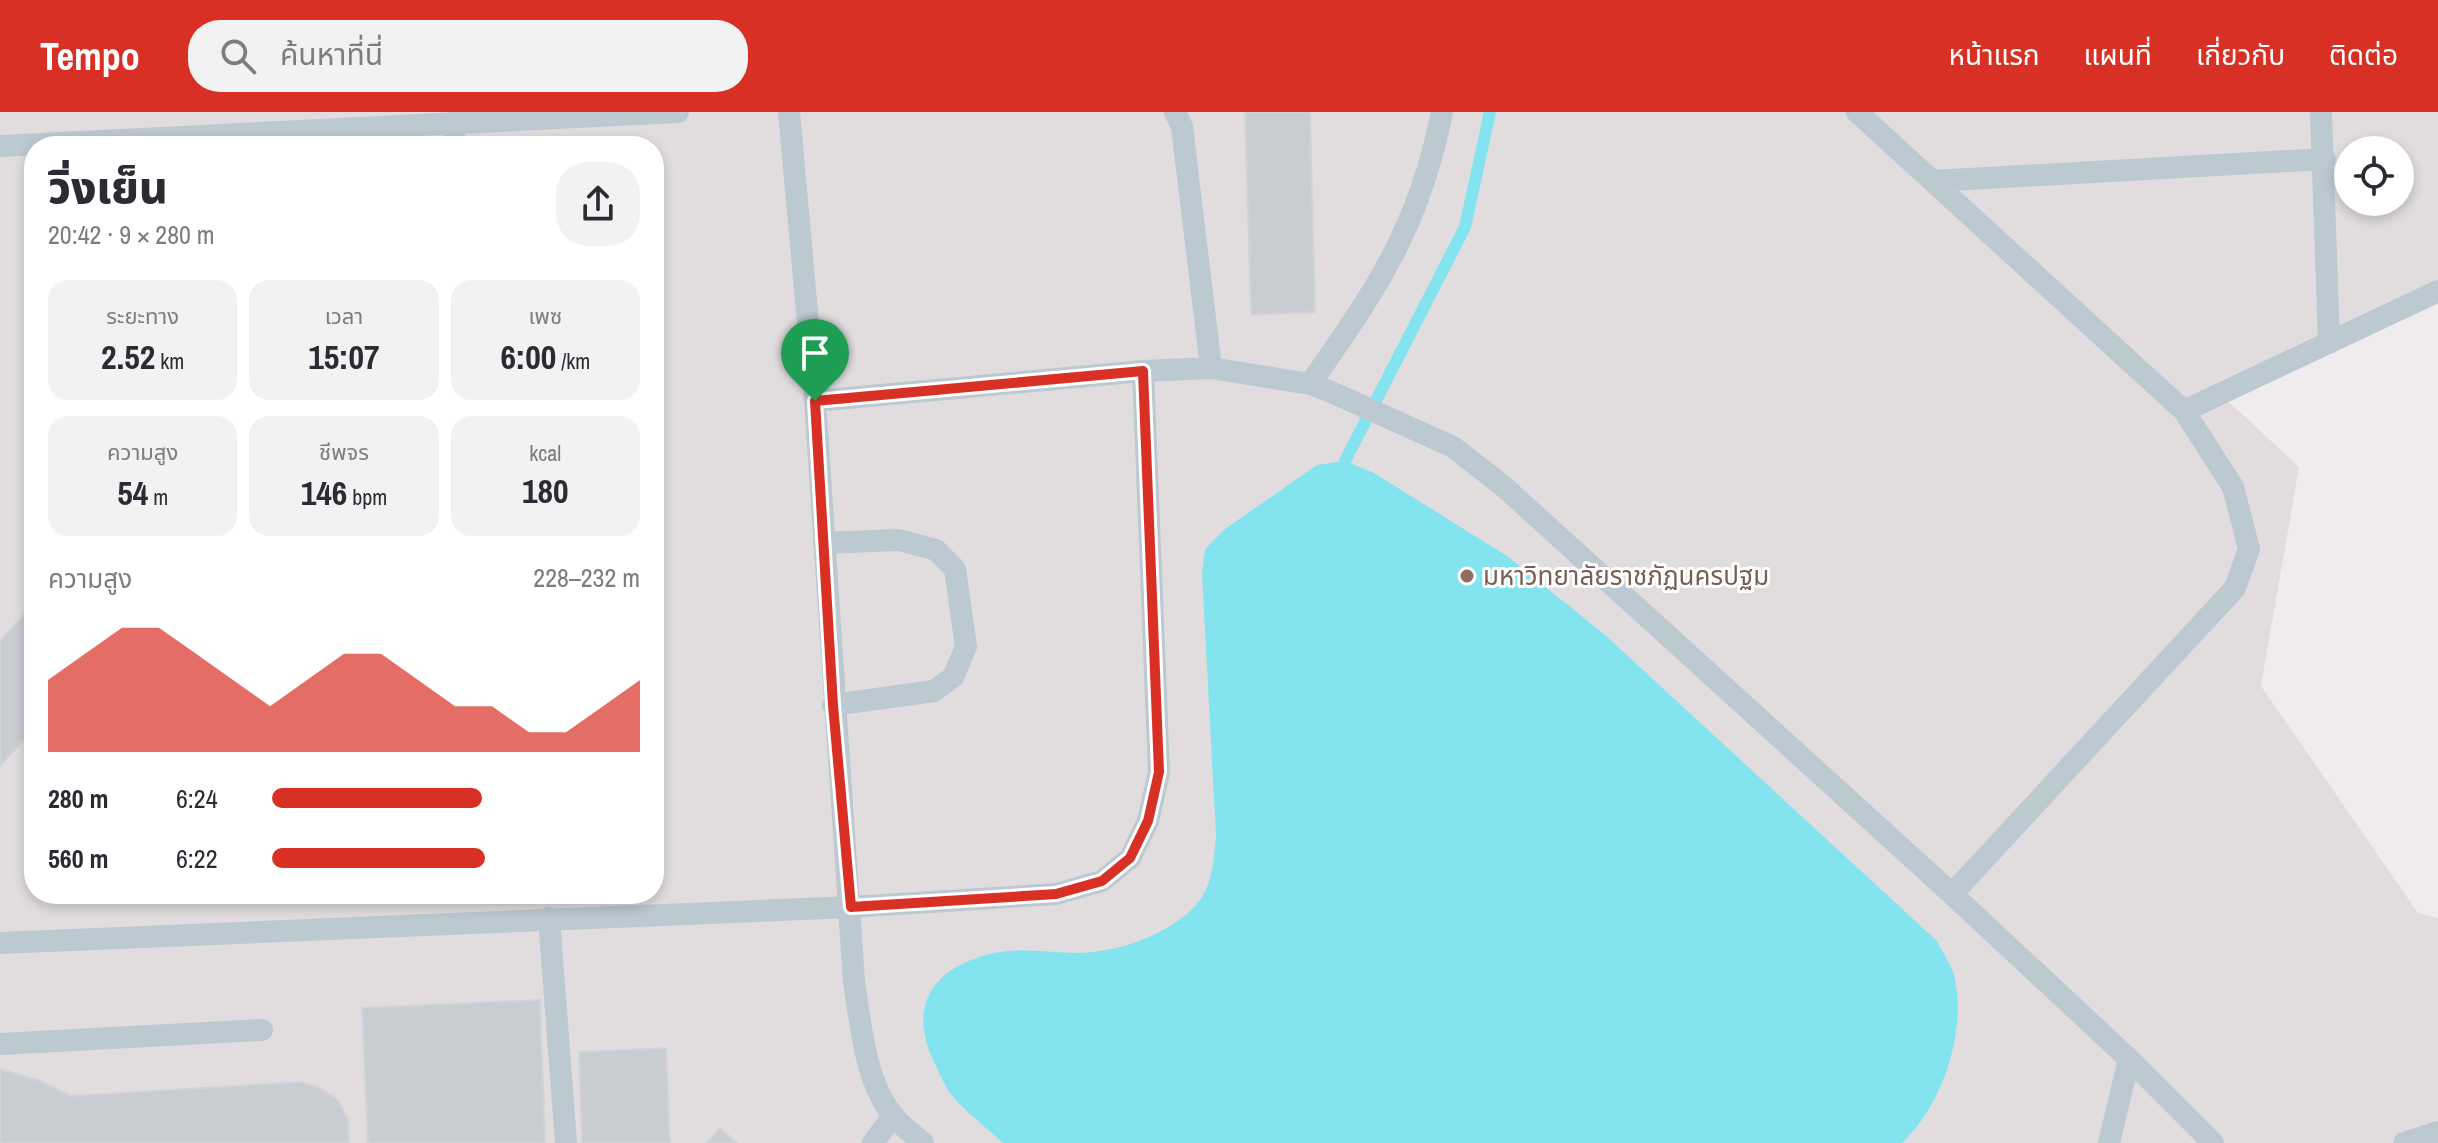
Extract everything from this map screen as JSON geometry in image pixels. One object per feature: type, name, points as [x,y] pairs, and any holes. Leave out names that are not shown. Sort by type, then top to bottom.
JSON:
[{"type":"lane","points":[[413,136],[454,135],[678,112]]},
{"type":"lane","points":[[789,112],[815,401],[833,705],[851,907],[854,982],[866,1053],[893,1116],[923,1143]]},
{"type":"lane","points":[[1175,112],[1182,127],[1211,368]]},
{"type":"lane","points":[[1320,388],[1383,279],[1416,212],[1442,112]]},
{"type":"lane","points":[[1857,112],[2184,411],[2233,487],[2249,549],[2235,588],[1952,894]]},
{"type":"lane","points":[[2321,112],[2329,343]]},
{"type":"lane","points":[[0,146],[24,145]]},
{"type":"lane","points":[[1933,181],[2325,159]]},
{"type":"lane","points":[[2184,411],[2438,291]]},
{"type":"lane","points":[[815,401],[1143,371],[1211,368],[1320,388],[1453,447],[1502,485],[1952,894],[2129,1059],[2213,1143]]},
{"type":"lane","points":[[0,943],[851,907],[1056,894],[1102,881],[1130,858],[1148,821],[1159,772],[1143,371]]},
{"type":"lane","points":[[824,543],[899,540],[936,550],[955,569],[966,647],[953,677],[934,691],[833,705]]},
{"type":"lane","points":[[549,918],[566,1143]]},
{"type":"lane","points":[[0,1044],[262,1030]]},
{"type":"lane","points":[[2109,1143],[2129,1059]]},
{"type":"lane","points":[[873,1143],[893,1116]]},
{"type":"lane","points":[[2404,1143],[2438,1132]]},
{"type":"shaded area","name":"มหาวิทยาลัยราชภัฏนครปฐม","points":[[0,112],[2438,112],[2438,304],[2228,401],[2299,467],[2261,686],[2418,913],[2438,918],[2438,1143],[0,1143]]},
{"type":"water","points":[[1345,461],[1374,473],[1507,556],[1604,634],[1937,941],[1954,975],[1957,1019],[1954,1043],[1940,1088],[1929,1109],[1902,1143],[1003,1143],[950,1093],[927,1045],[924,1009],[938,981],[952,970],[1002,951],[1080,953],[1137,942],[1166,929],[1200,900],[1210,877],[1216,836],[1202,573],[1205,549],[1225,529],[1317,465]]},
{"type":"building","points":[[1245,112],[1310,112],[1315,312],[1251,315]]},
{"type":"building","points":[[24,614],[24,739],[0,766],[0,641]]},
{"type":"building","points":[[540,1000],[545,1143],[368,1143],[362,1008]]},
{"type":"building","points":[[666,1048],[670,1143],[582,1143],[579,1052]]},
{"type":"building","points":[[0,1069],[40,1081],[71,1096],[300,1082],[320,1088],[338,1100],[348,1120],[349,1143],[0,1143]]},
{"type":"building","points":[[720,1128],[737,1143],[707,1143]]},
{"type":"waterway","points":[[1345,461],[1465,227],[1490,112]]},
{"type":"place","name":"มหาวิทยาลัยราชภัฏนครปฐม","points":[[1467,576]]},
{"type":"route","points":[[1143,371],[1159,772],[1148,821],[1130,858],[1102,881],[1056,894],[851,907],[833,705],[815,401],[1143,371]]}]
